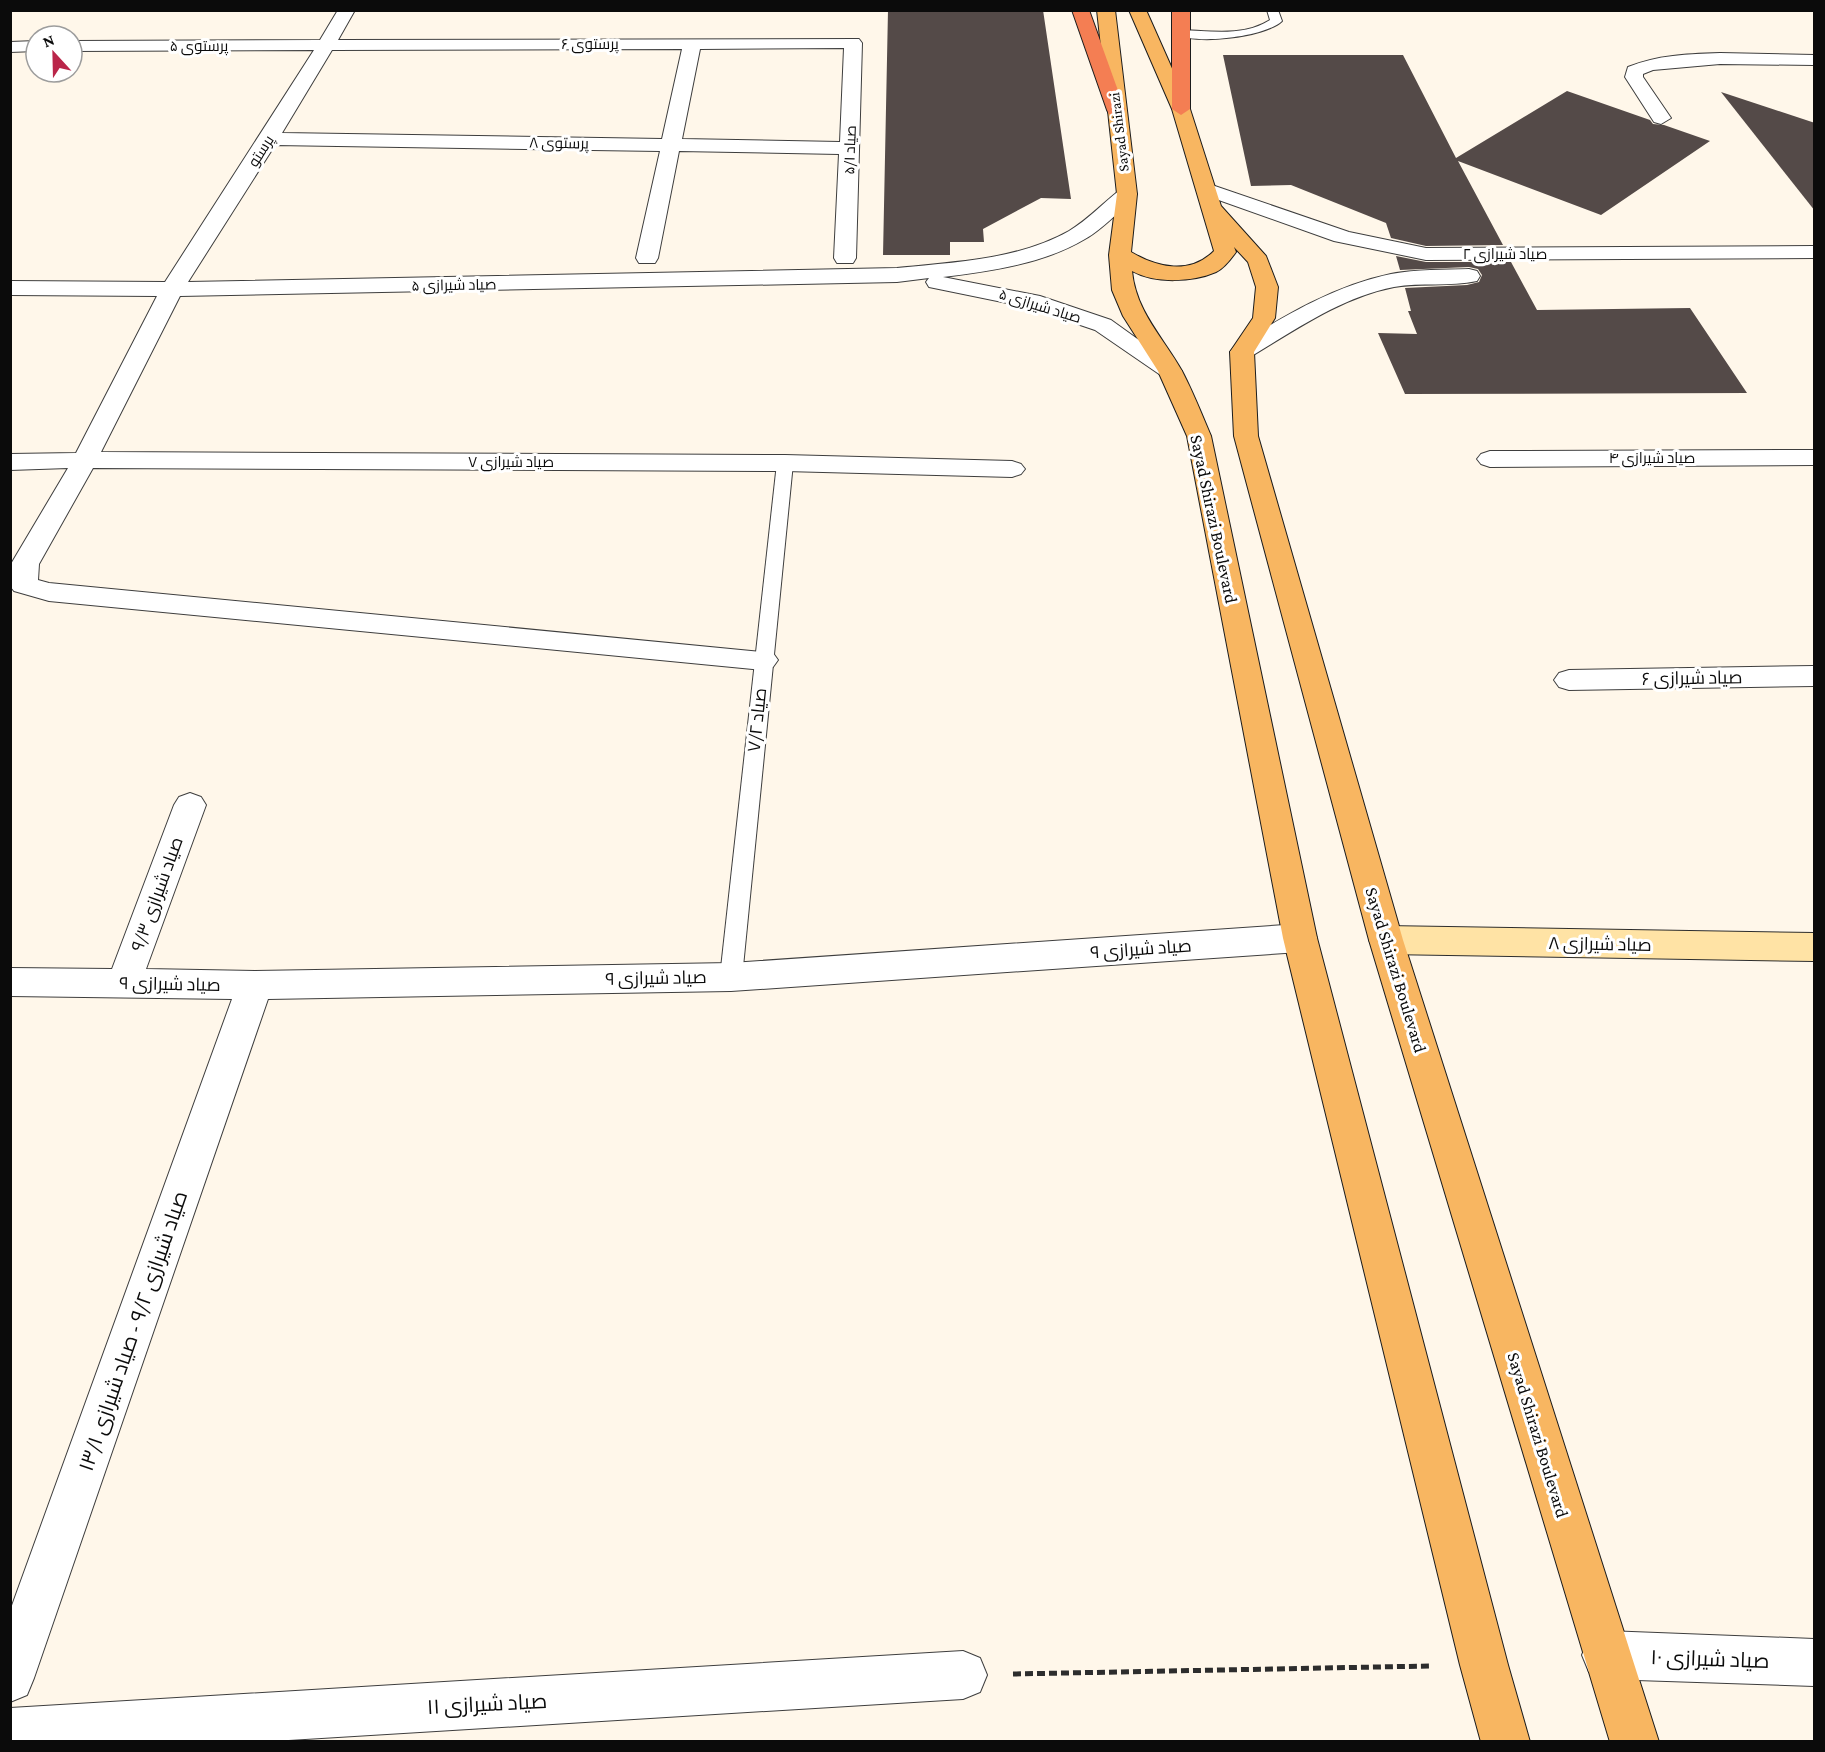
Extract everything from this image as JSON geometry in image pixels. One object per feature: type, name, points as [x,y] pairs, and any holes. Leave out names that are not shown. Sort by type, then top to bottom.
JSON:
[{"type":"highway","points":[[1080,10],[1116,110]]},
{"type":"highway","points":[[1181,10],[1181,108]]},
{"type":"main road","name":"Sayad Shirazi","points":[[1106,10],[1127,194],[1120,255]]},
{"type":"main road","points":[[1120,255],[1144,269],[1179,274],[1210,267],[1225,252],[1181,108],[1137,10]]},
{"type":"main road","points":[[1209,199],[1258,261],[1267,287],[1264,318],[1242,352]]},
{"type":"main road","name":"Sayad Shirazi Boulevard","points":[[1120,255],[1123,290],[1134,316],[1170,371],[1199,436],[1300,938],[1484,1665],[1506,1742]]},
{"type":"main road","name":"Sayad Shirazi Boulevard","points":[[1242,352],[1246,436],[1386,940],[1606,1655],[1635,1742]]},
{"type":"main road","name":"صیاد شیرازی ۸","points":[[1386,940],[1815,947]]},
{"type":"street","name":"پرستو","points":[[347,10],[269,139],[172,289],[85,460],[25,564],[24,585],[49,591],[763,660]]},
{"type":"street","name":"پرستوی ۶","points":[[327,45],[853,43]]},
{"type":"street","name":"صیاد ۵/۱","points":[[845,258],[853,43]]},
{"type":"street","points":[[647,258],[692,44]]},
{"type":"street","name":"پرستوی ۵","points":[[84,46],[327,45]]},
{"type":"street","points":[[1660,118],[1634,77],[1634,71],[1643,65],[1685,60],[1815,60]]},
{"type":"street","name":"پرستوی ۸","points":[[269,139],[850,148]]},
{"type":"street","name":"صیاد شیرازی ۵","points":[[10,288],[172,289],[897,275],[975,266],[1028,254],[1077,235],[1127,194]]},
{"type":"street","name":"صیاد شیرازی ۲","points":[[1209,199],[1335,236],[1391,250],[1426,254],[1815,252]]},
{"type":"street","name":"صیاد شیرازی ۵","points":[[897,275],[980,289],[1032,301],[1093,321],[1103,325],[1170,371]]},
{"type":"street","name":"صیاد شیرازی ۲","points":[[1242,352],[1309,311],[1350,293],[1392,281],[1431,277],[1491,276]]},
{"type":"street","name":"صیاد شیرازی ۴","points":[[1490,459],[1815,458]]},
{"type":"street","name":"صیاد شیرازی ۷","points":[[10,462],[85,460],[785,463],[1012,469]]},
{"type":"street","name":"صیاد شیرازی ۶","points":[[1569,680],[1815,676]]},
{"type":"street","name":"صیاد شیرازی ۹/۳","points":[[124,983],[190,804]]},
{"type":"street","name":"صیاد شیرازی ۹","points":[[10,982],[255,985],[731,977],[1300,938]]},
{"type":"street","name":"صیاد شیرازی ۹/۲ - صیاد شیرازی ۱۳/۱","points":[[10,1678],[255,985]]},
{"type":"street","name":"صیاد شیرازی ۱۰","points":[[1606,1655],[1815,1663]]},
{"type":"street","name":"صیاد شیرازی ۱۱","points":[[10,1732],[963,1675]]},
{"type":"lane","points":[[1181,33],[1252,33],[1266,29],[1276,21],[1272,10]]},
{"type":"lane","name":"صیاد ۷/۲","points":[[731,977],[785,463]]},
{"type":"path","points":[[963,1675],[1484,1665]]},
{"type":"building","points":[[888,10],[1043,10],[1071,199],[1041,198],[983,229],[984,242],[950,242],[950,255],[883,255]]},
{"type":"building","points":[[1223,55],[1403,55],[1456,158],[1567,91],[1650,120],[1653,124],[1664,125],[1710,141],[1601,215],[1458,161],[1503,245],[1426,246],[1391,238],[1386,223],[1291,185],[1251,186]]},
{"type":"building","points":[[1721,92],[1815,123],[1815,211]]},
{"type":"building","points":[[1396,256],[1426,262],[1511,262],[1537,310],[1690,308],[1747,393],[1405,394],[1378,333],[1417,334],[1408,311],[1411,311],[1405,288],[1467,285],[1479,282],[1482,275],[1478,269],[1469,267],[1400,270]]}]
